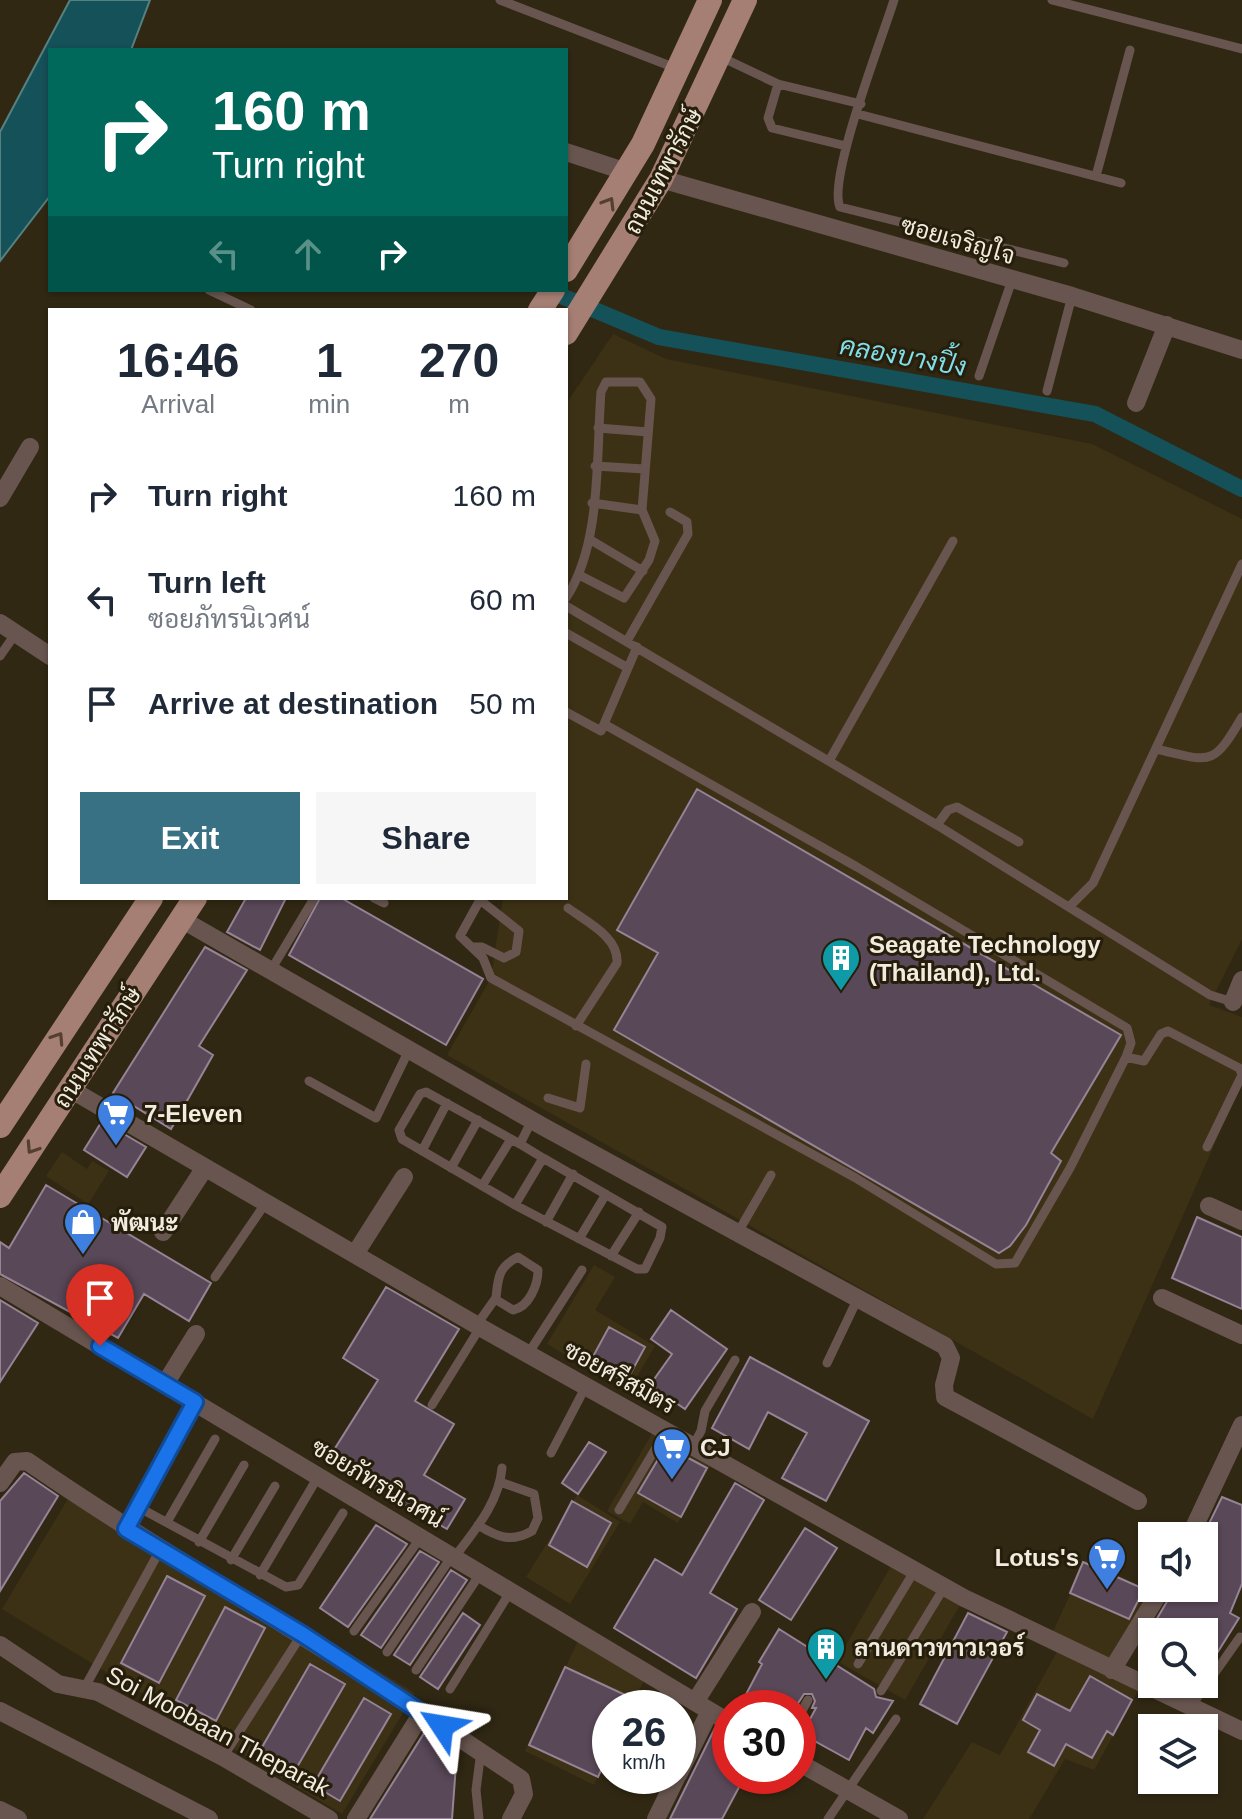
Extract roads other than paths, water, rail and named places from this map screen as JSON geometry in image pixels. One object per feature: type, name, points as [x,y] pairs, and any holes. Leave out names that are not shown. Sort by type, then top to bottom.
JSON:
[{"type":"main road","name":"ถนนเทพารักษ์","points":[[568,266],[627,172],[710,0]]},
{"type":"main road","name":"ถนนเทพารักษ์","points":[[568,330],[661,179],[745,0]]},
{"type":"main road","name":"ถนนเทพารักษ์","points":[[0,1126],[150,900]]},
{"type":"main road","name":"ถนนเทพารักษ์","points":[[0,1196],[188,908]]},
{"type":"street","points":[[568,153],[627,172]]},
{"type":"street","name":"ซอยเจริญใจ","points":[[661,179],[1072,296],[1242,349]]},
{"type":"street","points":[[1136,403],[1167,325]]},
{"type":"street","points":[[0,498],[30,447]]},
{"type":"street","points":[[8,628],[48,655]]},
{"type":"street","points":[[188,908],[271,970],[409,1050],[737,1234],[945,1346],[951,1358],[944,1385],[945,1397],[1138,1501]]},
{"type":"street","points":[[1233,1002],[1242,980]]},
{"type":"street","name":"ซอยศรีสมิตร","points":[[70,1089],[528,1354],[915,1570],[1112,1670],[1242,1731]]},
{"type":"street","points":[[163,1232],[204,1169]]},
{"type":"street","points":[[355,1254],[404,1177]]},
{"type":"street","points":[[1209,1206],[1242,1221]]},
{"type":"street","name":"ซอยภัทรนิเวศน์","points":[[0,1286],[319,1475],[669,1690]]},
{"type":"street","points":[[1162,1298],[1242,1335]]},
{"type":"street","points":[[165,1384],[196,1334]]},
{"type":"street","points":[[1197,1522],[1242,1425]]},
{"type":"street","points":[[0,1483],[15,1462],[27,1461],[126,1529],[302,1634],[481,1751],[521,1779],[524,1794],[511,1819]]},
{"type":"street","points":[[1112,1670],[1153,1602]]},
{"type":"street","points":[[696,1698],[752,1612]]},
{"type":"street","name":"Soi Moobaan Theparak","points":[[0,1645],[58,1684],[85,1687],[223,1757],[329,1819]]},
{"type":"street","points":[[0,1711],[209,1819]]},
{"type":"street","points":[[356,1819],[422,1713]]},
{"type":"street","points":[[816,1772],[899,1819]]},
{"type":"street","points":[[656,1819],[668,1794]]},
{"type":"street","points":[[0,1810],[18,1819]]},
{"type":"lane","points":[[500,0],[678,69]]},
{"type":"lane","points":[[894,0],[846,146],[838,179],[840,207],[1064,263]]},
{"type":"lane","points":[[1052,0],[1242,49]]},
{"type":"lane","points":[[1096,176],[1130,50]]},
{"type":"lane","points":[[720,56],[778,84],[1121,183]]},
{"type":"lane","points":[[778,84],[768,118],[772,128],[846,146]]},
{"type":"lane","points":[[979,376],[1012,280]]},
{"type":"lane","points":[[213,292],[247,308]]},
{"type":"lane","points":[[1047,391],[1072,296]]},
{"type":"lane","points":[[568,595],[581,576],[589,539],[601,392],[606,382],[640,382],[651,399],[642,510],[655,541],[643,571],[624,598],[581,576]]},
{"type":"lane","points":[[598,428],[648,432]]},
{"type":"lane","points":[[595,466],[644,469]]},
{"type":"lane","points":[[592,503],[642,510]]},
{"type":"lane","points":[[627,641],[688,534],[687,522],[670,512]]},
{"type":"lane","points":[[589,539],[643,571]]},
{"type":"lane","points":[[829,761],[953,541]]},
{"type":"lane","points":[[1069,907],[1093,883],[1242,564]]},
{"type":"lane","points":[[568,607],[937,825],[1210,995],[1233,1002]]},
{"type":"lane","points":[[0,656],[8,628]]},
{"type":"lane","points":[[568,634],[628,668]]},
{"type":"lane","points":[[568,713],[601,731],[637,647]]},
{"type":"lane","points":[[1156,749],[1205,760],[1217,756],[1242,717]]},
{"type":"lane","points":[[479,900],[460,936],[483,958],[491,978],[854,1177],[996,1264],[1015,1263],[1063,1181],[1126,1057],[1131,1043],[1127,1028],[857,867],[604,724]]},
{"type":"lane","points":[[937,825],[948,810],[957,807],[1019,842]]},
{"type":"lane","points":[[271,970],[313,900]]},
{"type":"lane","points":[[472,947],[482,947],[504,958],[516,952],[520,941],[519,931],[481,900]]},
{"type":"lane","points":[[568,908],[614,944],[618,955],[617,963],[576,1026]]},
{"type":"lane","points":[[1126,1057],[1144,1061],[1161,1034],[1168,1031],[1239,1068],[1242,1074],[1207,1147]]},
{"type":"lane","points":[[309,1081],[376,1118],[409,1050]]},
{"type":"lane","points":[[548,1098],[580,1108],[586,1064]]},
{"type":"lane","points":[[420,1094],[432,1094],[478,1120],[639,1212],[663,1230],[645,1269],[637,1269],[515,1205],[402,1139],[399,1130],[420,1094]]},
{"type":"lane","points":[[422,1151],[447,1103]]},
{"type":"lane","points":[[451,1168],[478,1120]]},
{"type":"lane","points":[[482,1186],[532,1120]]},
{"type":"lane","points":[[515,1205],[543,1158]]},
{"type":"lane","points":[[546,1222],[573,1174]]},
{"type":"lane","points":[[737,1234],[771,1175]]},
{"type":"lane","points":[[579,1239],[606,1194]]},
{"type":"lane","points":[[215,1277],[265,1204]]},
{"type":"lane","points":[[611,1256],[639,1212]]},
{"type":"lane","points":[[432,1405],[495,1299],[496,1280],[504,1265],[518,1257],[538,1270],[536,1288],[522,1307],[513,1310],[495,1299]]},
{"type":"lane","points":[[528,1354],[582,1270]]},
{"type":"lane","points":[[827,1363],[857,1300]]},
{"type":"lane","points":[[693,1446],[705,1411],[735,1360]]},
{"type":"lane","points":[[551,1453],[586,1386]]},
{"type":"lane","points":[[126,1529],[195,1402]]},
{"type":"lane","points":[[619,1510],[666,1431]]},
{"type":"lane","points":[[167,1522],[215,1439]]},
{"type":"lane","points":[[199,1542],[244,1465]]},
{"type":"lane","points":[[387,1652],[478,1525],[500,1482],[502,1468]]},
{"type":"lane","points":[[260,1575],[319,1475]]},
{"type":"lane","points":[[478,1525],[496,1536],[512,1539],[532,1531],[538,1518],[534,1494],[522,1487],[500,1482]]},
{"type":"lane","points":[[231,1560],[275,1486]]},
{"type":"lane","points":[[138,1507],[281,1586],[298,1585],[343,1513]]},
{"type":"lane","points":[[354,1631],[421,1537]]},
{"type":"lane","points":[[85,1687],[160,1550]]},
{"type":"lane","points":[[858,1664],[915,1570]]},
{"type":"lane","points":[[416,1670],[480,1574]]},
{"type":"lane","points":[[881,1691],[945,1586]]},
{"type":"lane","points":[[450,1689],[510,1592]]},
{"type":"lane","points":[[223,1757],[302,1634]]},
{"type":"lane","points":[[1190,1708],[1240,1637]]},
{"type":"lane","points":[[828,1819],[896,1719]]},
{"type":"lane","points":[[479,1819],[476,1790],[481,1751]]},
{"type":"water","points":[[70,0],[150,0],[132,48],[48,48],[48,199],[0,261],[0,132]]},
{"type":"waterway","name":"คลองบางปิ้ง","points":[[552,292],[659,337],[1095,414],[1242,489]]},
{"type":"place","name":"Seagate Technology (Thailand), Ltd.","points":[[841,992]]},
{"type":"place","name":"7-Eleven","points":[[116,1147]]},
{"type":"place","name":"พัฒนะ","points":[[83,1256]]},
{"type":"place","name":"CJ","points":[[672,1481]]},
{"type":"place","name":"Lotus's","points":[[1107,1591]]},
{"type":"place","name":"ลานดาวทาวเวอร์","points":[[826,1681]]}]
